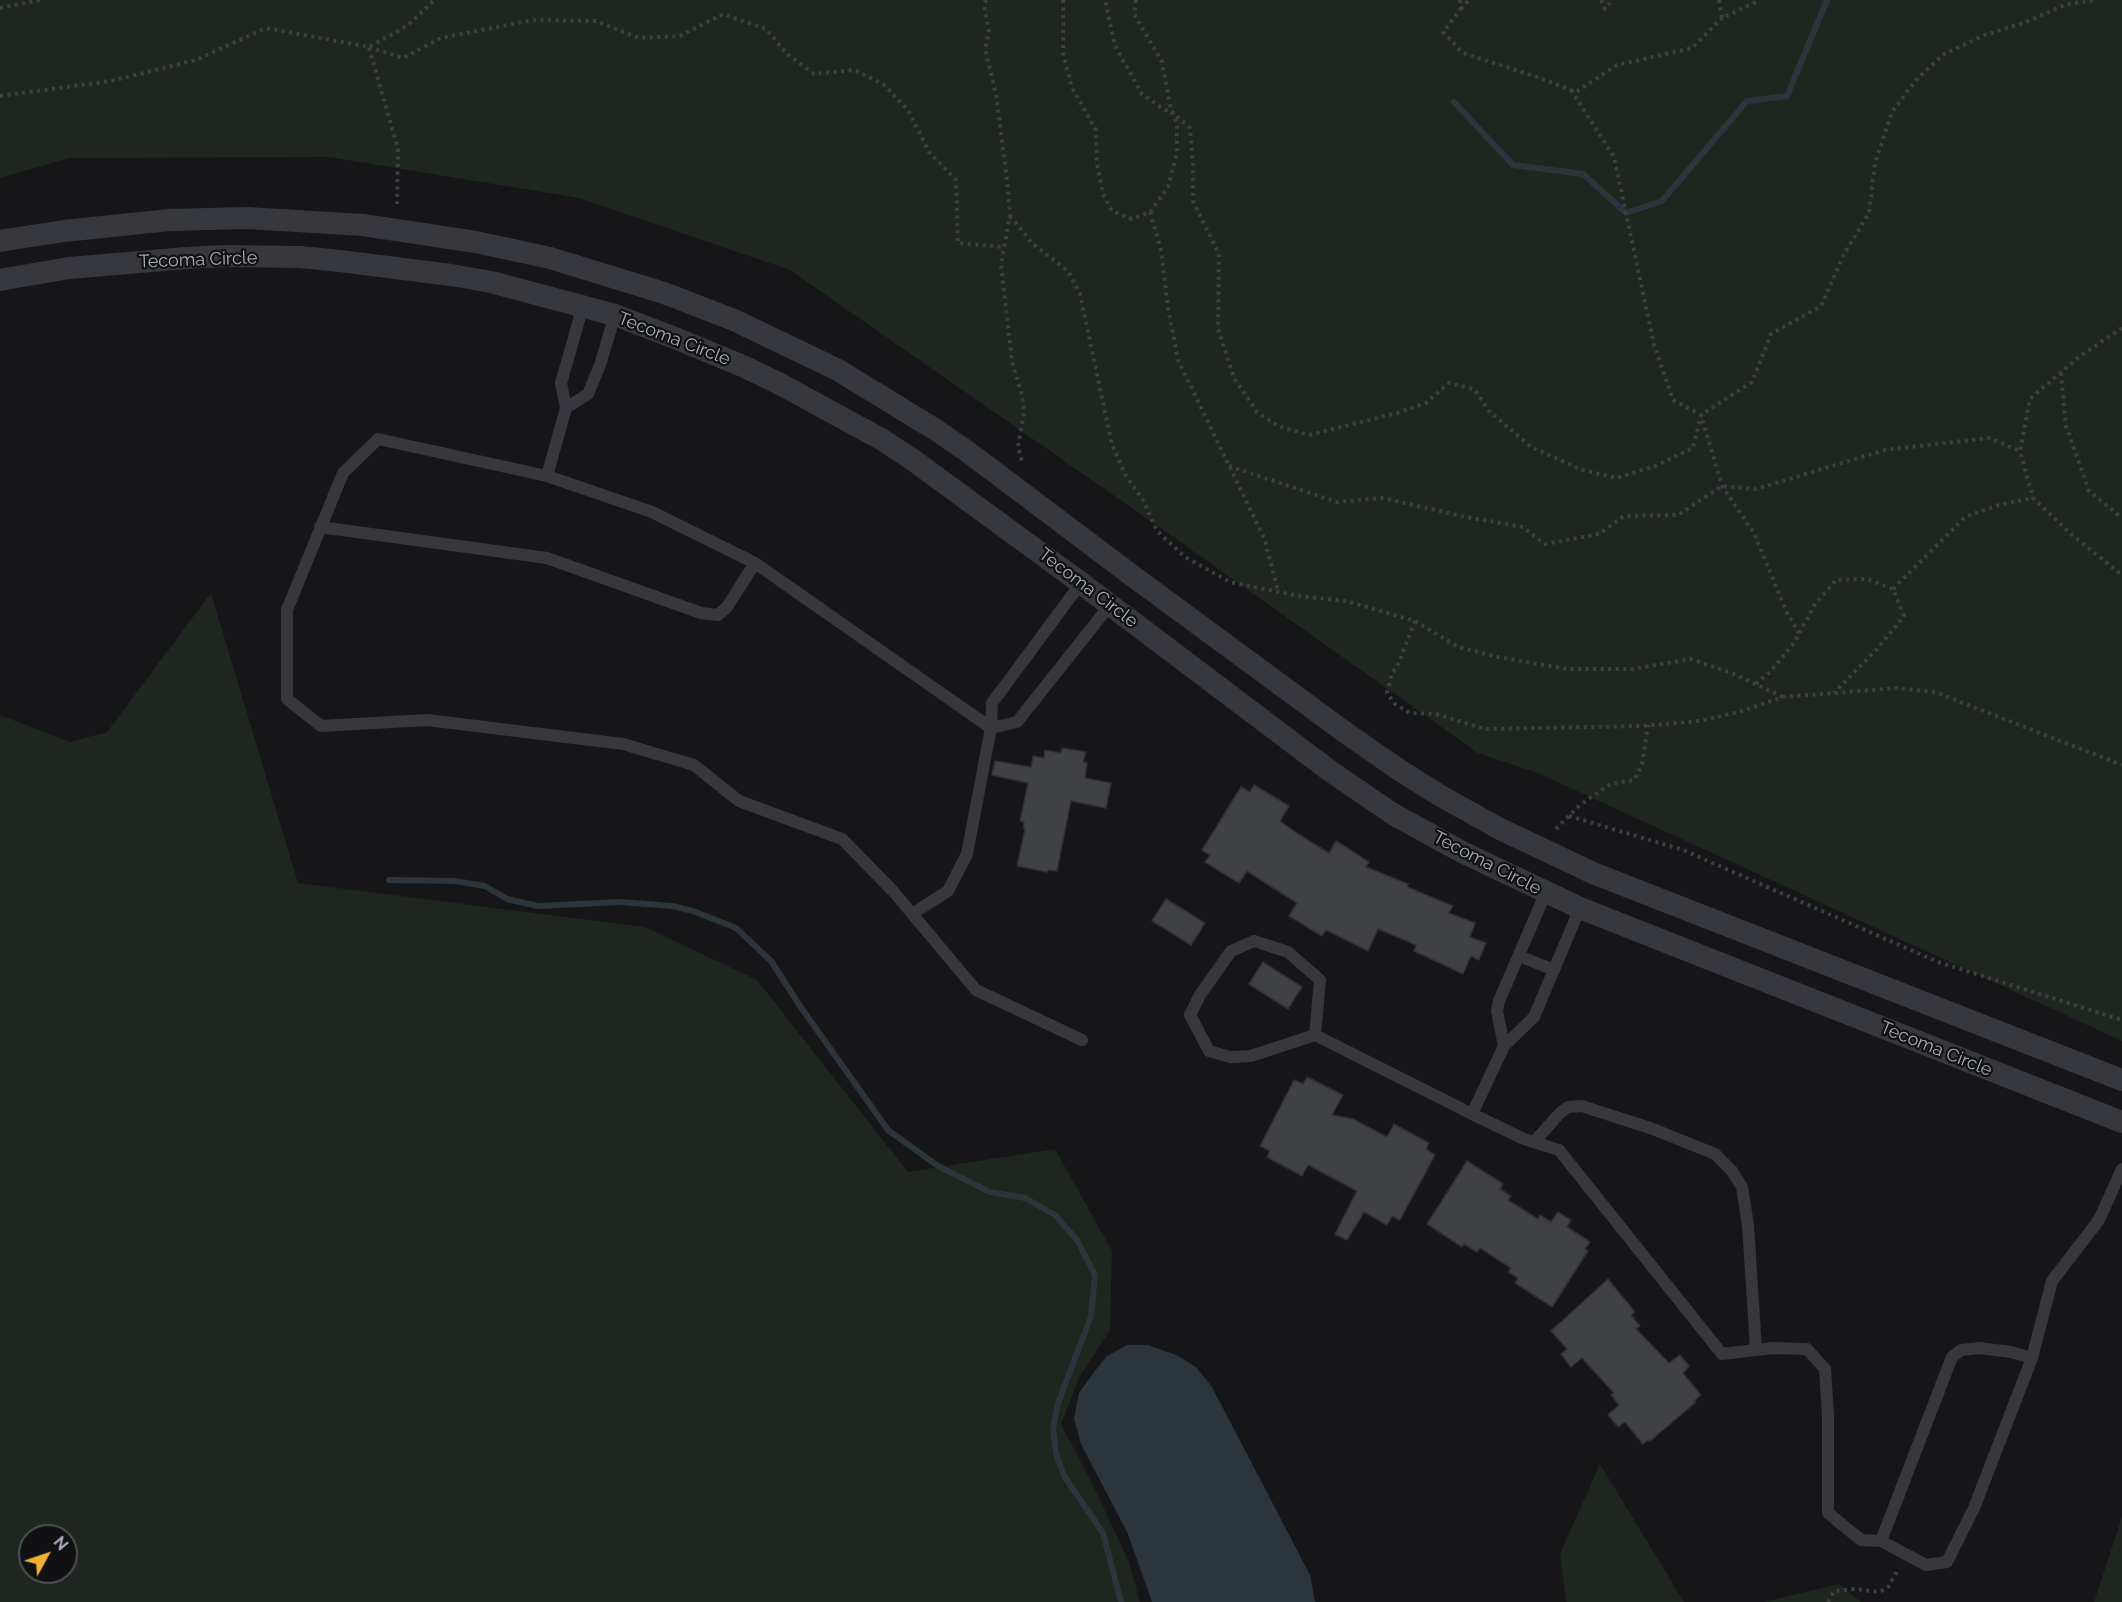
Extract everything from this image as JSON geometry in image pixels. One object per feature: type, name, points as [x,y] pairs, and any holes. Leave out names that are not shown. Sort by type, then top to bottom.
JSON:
[{"type":"street","name":"Tecoma Circle","points":[[0,242],[132,223],[208,218],[285,219],[363,225],[476,242],[550,258],[627,281],[734,320],[838,370],[904,409],[968,452],[1398,770],[1500,829],[1593,873],[2122,1080]]},
{"type":"street","points":[[64,231],[69,268]]},
{"type":"street","name":"Tecoma Circle","points":[[0,280],[69,268],[225,256],[300,257],[491,282],[615,315],[745,367],[873,434],[945,482],[1330,771],[1394,814],[1462,852],[1580,908],[2122,1122]]},
{"type":"street","points":[[583,306],[592,270]]},
{"type":"street","points":[[615,315],[627,281]]},
{"type":"street","points":[[1081,583],[1101,552]]},
{"type":"street","points":[[1110,605],[1134,577]]},
{"type":"street","points":[[1546,892],[1560,857]]},
{"type":"street","points":[[1580,908],[1593,873]]},
{"type":"lane","points":[[547,476],[566,408],[561,383],[583,306]]},
{"type":"lane","points":[[566,408],[588,394],[600,365],[615,315]]},
{"type":"lane","points":[[1082,1040],[976,990],[912,914],[842,839],[739,801],[694,765],[623,744],[427,720],[321,726],[287,699],[287,610],[343,473],[378,438],[547,476],[652,512],[755,563],[991,728],[1017,722],[1110,605]]},
{"type":"lane","points":[[320,526],[547,558],[700,613],[718,615],[727,607],[755,563]]},
{"type":"lane","points":[[912,914],[948,891],[967,854],[991,728],[992,703],[1081,583]]},
{"type":"lane","points":[[1504,1046],[1497,1011],[1546,892]]},
{"type":"lane","points":[[1472,1114],[1504,1046],[1534,1017],[1580,908]]},
{"type":"lane","points":[[1315,1035],[1320,980],[1288,952],[1254,940],[1231,951],[1200,995],[1190,1015],[1209,1051],[1230,1057],[1251,1056],[1315,1035],[1472,1114],[1534,1142],[1559,1150],[1722,1354],[1773,1348],[1807,1349],[1825,1369],[1828,1416],[1828,1513],[1861,1540],[1881,1541],[1926,1565],[1947,1562],[1974,1508],[2032,1359],[2052,1281],[2099,1220],[2122,1169]]},
{"type":"lane","points":[[1519,956],[1554,970]]},
{"type":"lane","points":[[1534,1142],[1560,1113],[1568,1107],[1582,1106],[1653,1129],[1715,1154],[1732,1171],[1742,1187],[1748,1225],[1756,1350]]},
{"type":"lane","points":[[1881,1541],[1952,1357],[1961,1350],[1979,1348],[2011,1352],[2032,1359]]},
{"type":"path","points":[[0,8],[40,0]]},
{"type":"path","points":[[369,47],[407,26],[434,0]]},
{"type":"path","points":[[986,0],[984,5],[989,32],[985,50],[996,94],[1010,216],[1001,264],[1004,307],[1012,362],[1022,395],[1024,413],[1018,446],[1022,462]]},
{"type":"path","points":[[1064,0],[1063,54],[1072,88],[1096,130],[1097,164],[1103,194],[1112,211],[1132,219],[1150,212],[1168,187],[1178,153],[1177,123],[1171,111],[1162,62],[1134,14],[1136,0]]},
{"type":"path","points":[[1105,0],[1115,46],[1142,94],[1165,110],[1171,111],[1190,128],[1193,165],[1192,201],[1219,254],[1218,328],[1234,378],[1257,412],[1278,426],[1309,435],[1397,414],[1426,403],[1449,383],[1474,389],[1489,411],[1531,447],[1582,471],[1617,478],[1655,466],[1693,448],[1701,415],[1752,382],[1771,334],[1821,306],[1844,254],[1869,213],[1875,163],[1892,112],[1915,81],[1944,54],[1985,34],[2026,22],[2067,4],[2096,0]]},
{"type":"path","points":[[1460,0],[1460,10]]},
{"type":"path","points":[[1469,0],[1443,32],[1463,53],[1576,92],[1617,66],[1692,48],[1722,18],[1754,3],[1755,0]]},
{"type":"path","points":[[1601,0],[1605,9],[1613,0]]},
{"type":"path","points":[[1719,0],[1722,18]]},
{"type":"path","points":[[0,96],[111,81],[196,60],[266,28],[369,47],[403,58],[441,38],[533,20],[596,21],[639,38],[680,36],[723,14],[766,29],[787,54],[814,74],[854,70],[883,84],[908,110],[929,152],[956,180],[958,243],[1003,247]]},
{"type":"path","points":[[369,47],[398,149],[397,204]]},
{"type":"path","points":[[1571,90],[1614,157],[1654,345],[1673,400],[1701,415],[1722,486],[1754,533],[1787,613],[1799,633]]},
{"type":"path","points":[[1150,212],[1161,250],[1168,308],[1178,360],[1265,540],[1278,591]]},
{"type":"path","points":[[1010,216],[1032,244],[1068,271],[1080,294],[1112,445],[1125,474],[1144,502],[1157,531],[1185,557],[1230,582],[1299,596],[1346,601],[1415,621],[1458,647],[1498,657],[1567,669],[1632,669],[1691,659],[1783,697]]},
{"type":"path","points":[[2122,328],[2080,356],[2030,399],[2020,451],[2033,498],[2122,575]]},
{"type":"path","points":[[2061,372],[2066,426],[2089,491],[2122,518]]},
{"type":"path","points":[[1229,466],[1337,502],[1382,498],[1523,527],[1545,544],[1599,534],[1624,516],[1678,515],[1722,486],[1756,489],[1885,450],[1989,438],[2020,451]]},
{"type":"path","points":[[1893,589],[1965,517],[1999,505],[2033,498]]},
{"type":"path","points":[[1756,684],[1771,671],[1794,643],[1815,604],[1836,580],[1867,579],[1893,589],[1904,616],[1877,649],[1833,693]]},
{"type":"path","points":[[1415,621],[1397,667],[1392,673],[1387,693],[1395,704],[1410,713],[1436,714],[1485,729],[1648,725],[1700,721],[1739,712],[1783,697],[1897,688],[1935,692],[2122,765]]},
{"type":"path","points":[[1556,829],[1580,805],[1610,784],[1634,780],[1642,765],[1648,725]]},
{"type":"path","points":[[1569,816],[1683,850],[1938,962],[2122,1020]]},
{"type":"path","points":[[1828,1602],[1834,1591],[1854,1589],[1880,1592],[1888,1587],[1906,1554]]},
{"type":"shaded area","points":[[0,0],[2122,0],[2122,1041],[1540,774],[1478,753],[790,270],[579,198],[329,157],[70,158],[0,178]]},
{"type":"shaded area","points":[[211,593],[298,883],[645,927],[757,980],[908,1172],[1055,1149],[1112,1251],[1110,1330],[1080,1376],[1061,1424],[1129,1562],[1140,1602],[0,1602],[0,715],[70,742],[107,732]]},
{"type":"shaded area","points":[[1127,1345],[1148,1345],[1176,1355],[1196,1367],[1212,1387],[1310,1575],[1315,1602],[1152,1602],[1128,1534],[1081,1444],[1074,1419],[1079,1393],[1094,1372],[1107,1356]]},
{"type":"shaded area","points":[[1600,1464],[1684,1602],[1566,1602],[1560,1554]]},
{"type":"shaded area","points":[[2122,1517],[2122,1602],[2094,1602]]},
{"type":"shaded area","points":[[1839,1584],[1861,1602],[1764,1602]]},
{"type":"building","points":[[1062,748],[1086,752],[1083,762],[1087,763],[1085,778],[1111,783],[1106,808],[1071,801],[1057,871],[1048,870],[1047,872],[1017,866],[1025,829],[1023,828],[1024,822],[1020,821],[1028,783],[992,775],[995,761],[1031,767],[1033,756],[1044,758],[1045,750],[1061,753]]},
{"type":"building","points":[[1254,785],[1289,806],[1280,821],[1298,834],[1329,853],[1336,841],[1369,862],[1366,867],[1453,906],[1449,913],[1475,923],[1470,937],[1486,943],[1479,960],[1471,956],[1463,974],[1414,951],[1416,945],[1378,929],[1368,951],[1326,930],[1322,936],[1289,916],[1297,903],[1247,871],[1239,883],[1205,862],[1210,855],[1202,850],[1241,787],[1250,792]]},
{"type":"building","points":[[1166,899],[1205,923],[1191,945],[1152,921]]},
{"type":"building","points":[[1263,962],[1302,987],[1288,1009],[1249,984]]},
{"type":"building","points":[[1307,1077],[1343,1095],[1332,1115],[1353,1119],[1387,1137],[1394,1124],[1429,1143],[1426,1149],[1435,1155],[1400,1220],[1392,1216],[1387,1225],[1364,1212],[1347,1240],[1335,1234],[1357,1191],[1308,1165],[1302,1176],[1267,1157],[1270,1151],[1260,1146],[1294,1080],[1303,1084]]},
{"type":"building","points":[[1467,1161],[1503,1184],[1500,1189],[1511,1196],[1508,1200],[1538,1219],[1540,1215],[1551,1222],[1558,1212],[1571,1220],[1567,1227],[1590,1242],[1585,1249],[1588,1251],[1552,1307],[1515,1283],[1518,1278],[1508,1272],[1511,1268],[1480,1248],[1477,1252],[1464,1244],[1462,1247],[1427,1224]]},
{"type":"building","points":[[1608,1279],[1635,1312],[1631,1315],[1640,1326],[1636,1329],[1669,1363],[1680,1355],[1689,1366],[1683,1373],[1701,1395],[1694,1401],[1696,1402],[1650,1441],[1643,1444],[1625,1422],[1618,1427],[1608,1415],[1619,1405],[1611,1395],[1614,1393],[1582,1358],[1571,1367],[1561,1354],[1567,1349],[1551,1331]]},
{"type":"waterway","points":[[1454,102],[1513,165],[1583,174],[1626,213],[1662,201],[1747,101],[1787,96],[1827,0]]},
{"type":"waterway","points":[[389,880],[455,881],[485,886],[507,899],[538,906],[620,902],[672,906],[693,911],[736,928],[771,961],[888,1130],[938,1166],[990,1192],[1025,1198],[1055,1215],[1077,1240],[1095,1275],[1091,1316],[1058,1403],[1053,1429],[1056,1453],[1064,1476],[1103,1533],[1121,1602]]}]
